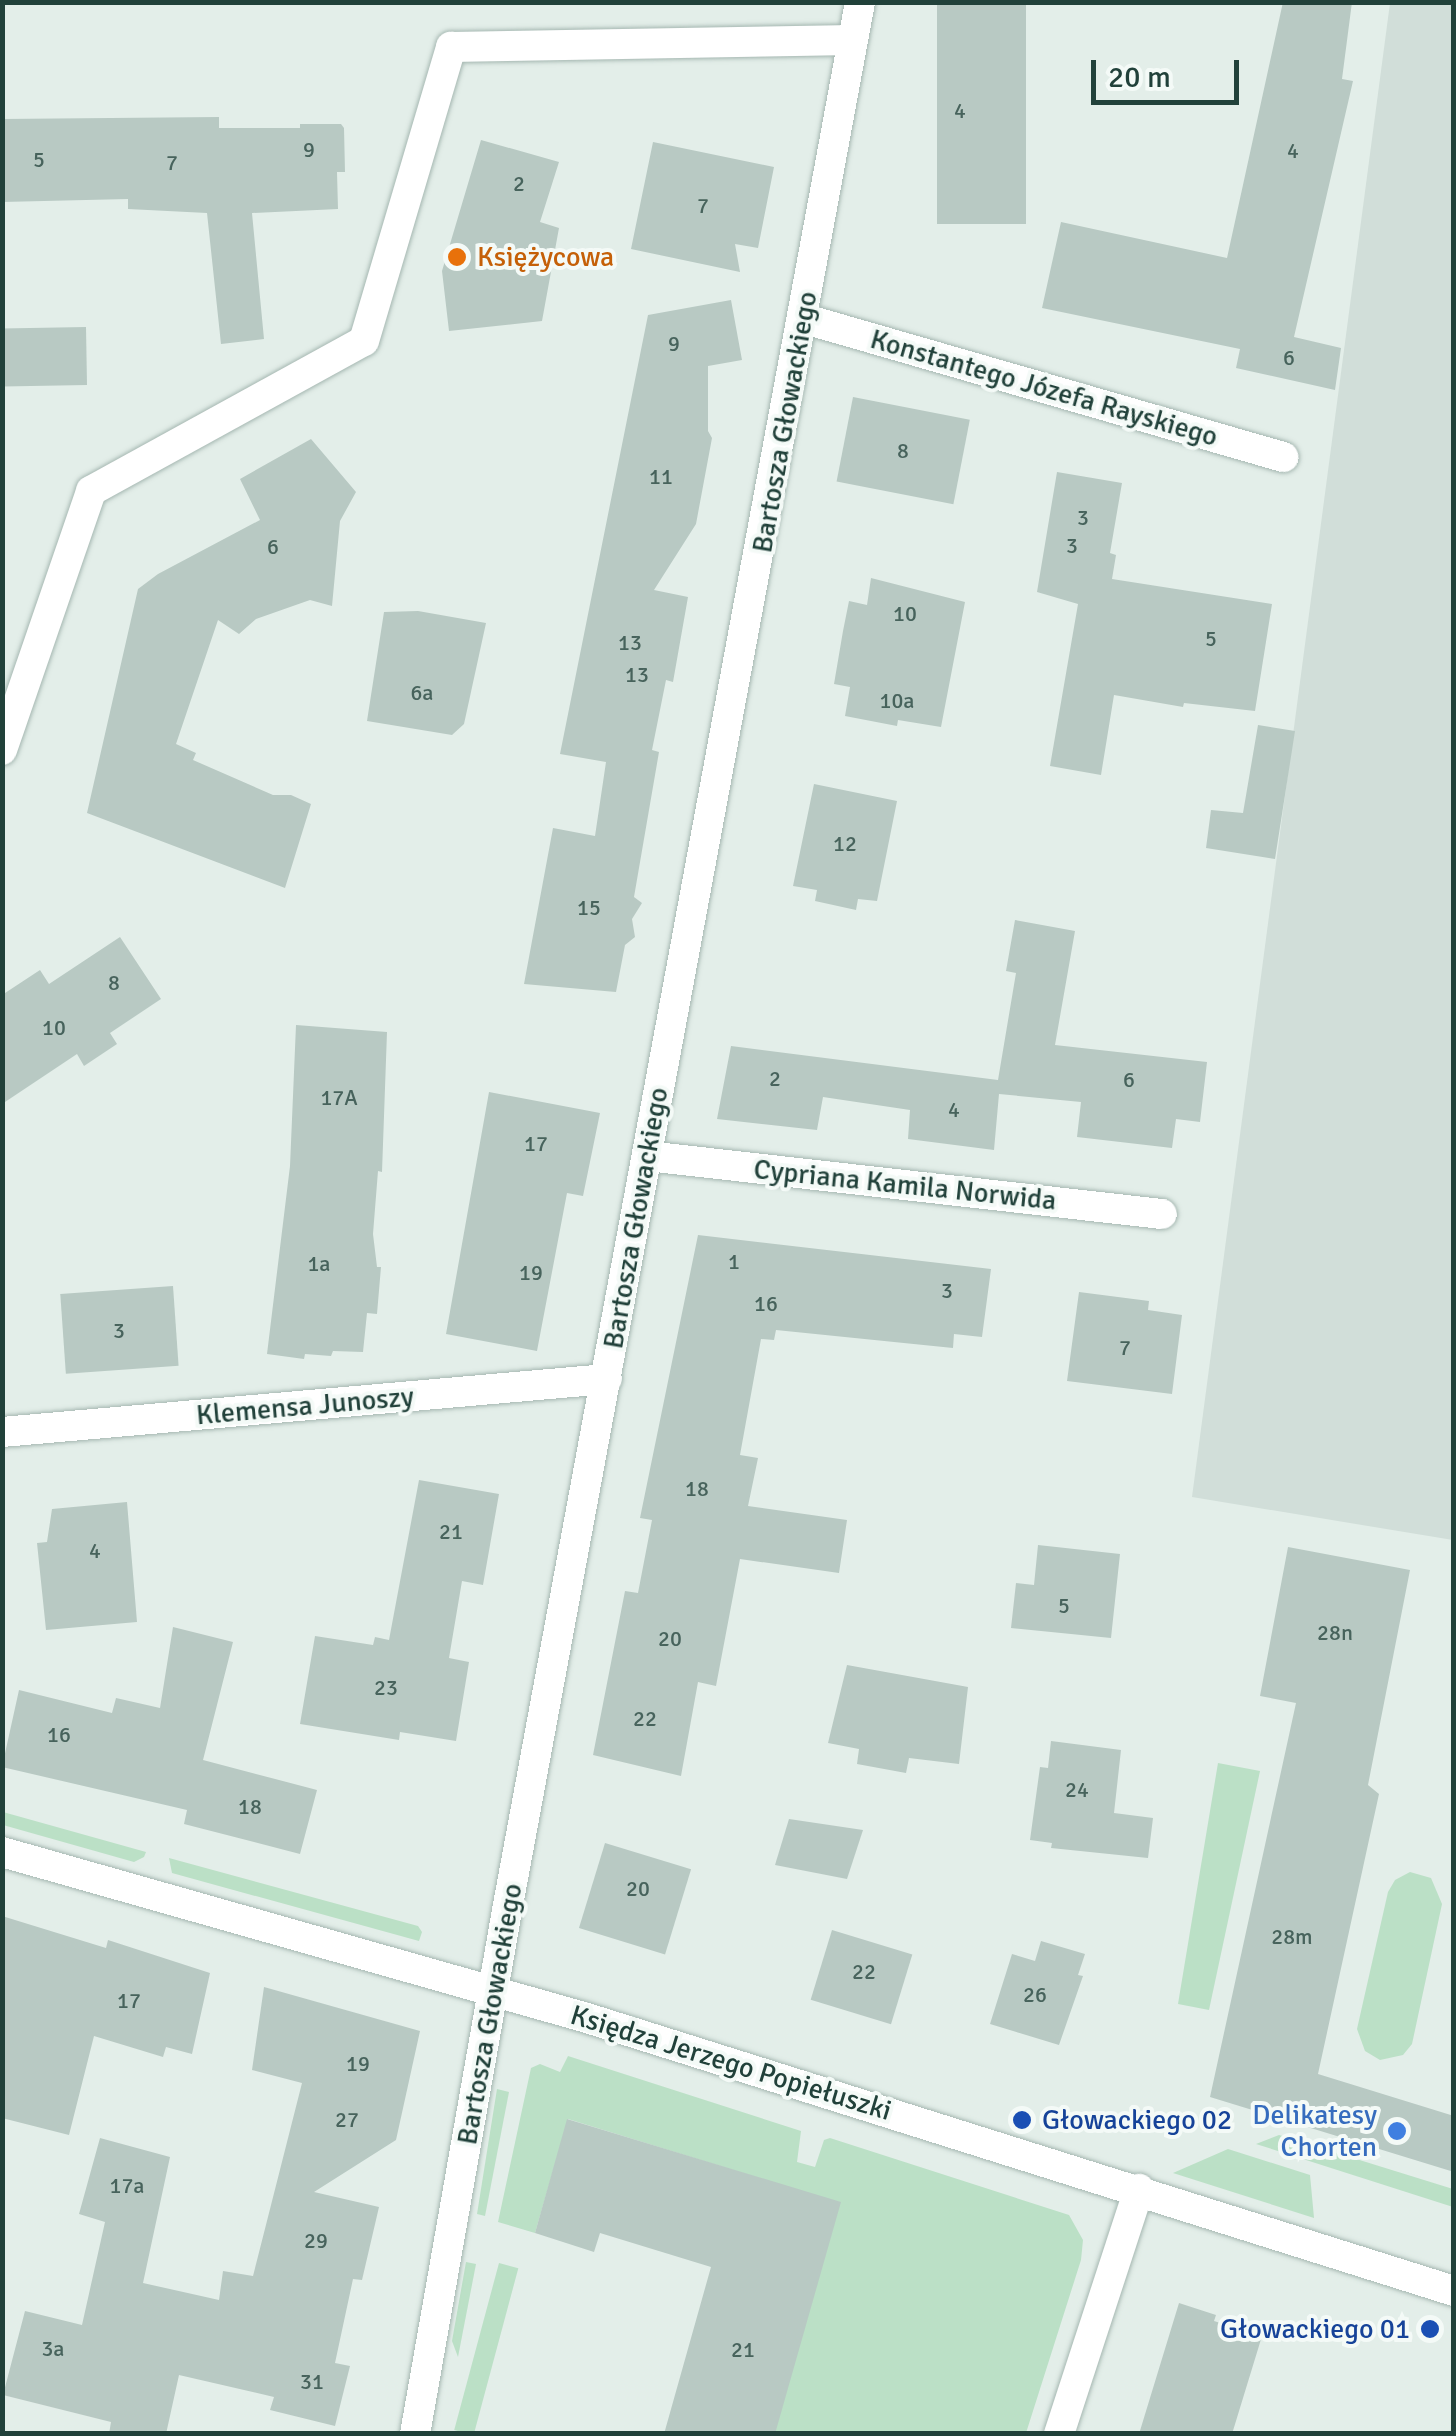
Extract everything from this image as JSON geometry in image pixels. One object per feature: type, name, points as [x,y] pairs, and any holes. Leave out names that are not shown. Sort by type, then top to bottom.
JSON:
[{"type":"street","name":"Bartosza Głowackiego","points":[[416,2434],[860,2]]},
{"type":"street","points":[[2,750],[92,491],[364,340],[451,47],[852,40]]},
{"type":"street","name":"Konstantego Józefa Rayskiego","points":[[804,319],[1283,457]]},
{"type":"street","name":"Cypriana Kamila Norwida","points":[[648,1156],[1162,1214]]},
{"type":"street","name":"Klemensa Junoszy","points":[[2,1432],[607,1379]]},
{"type":"street","name":"Księdza Jerzego Popiełuszki","points":[[2,1852],[495,1993],[1139,2189],[1454,2291]]},
{"type":"street","points":[[1059,2434],[1139,2189]]},
{"type":"shaded area","points":[[1390,3],[1453,3],[1453,1540],[1192,1497]]},
{"type":"green space","points":[[1218,1763],[1260,1771],[1209,2010],[1178,2004]]},
{"type":"green space","points":[[3,1812],[146,1852],[134,1862],[3,1825]]},
{"type":"green space","points":[[169,1858],[418,1926],[422,1932],[419,1941],[172,1873]]},
{"type":"green space","points":[[1410,1872],[1431,1878],[1442,1904],[1412,2044],[1403,2055],[1380,2060],[1365,2051],[1357,2029],[1388,1892],[1395,1880]]},
{"type":"green space","points":[[568,2056],[801,2131],[797,2162],[815,2167],[824,2140],[830,2138],[1069,2215],[1083,2240],[1081,2260],[1026,2433],[775,2434],[798,2190],[568,2119],[535,2233],[498,2222],[531,2068],[540,2064],[560,2072]]},
{"type":"green space","points":[[497,2089],[509,2092],[485,2216],[477,2214]]},
{"type":"green space","points":[[1279,2135],[1453,2189],[1453,2207],[1256,2144]]},
{"type":"green space","points":[[1228,2149],[1310,2175],[1314,2218],[1173,2173]]},
{"type":"green space","points":[[466,2262],[476,2264],[458,2357],[452,2341]]},
{"type":"green space","points":[[499,2263],[518,2268],[474,2434],[454,2430]]},
{"type":"building","points":[[937,2],[1026,2],[1026,224],[937,224]]},
{"type":"building","points":[[1283,2],[1352,2],[1342,79],[1353,81],[1294,337],[1341,348],[1335,390],[1236,368],[1240,349],[1042,308],[1061,222],[1227,258]]},
{"type":"building","points":[[219,117],[219,128],[341,124],[344,128],[345,172],[337,172],[338,209],[252,213],[264,339],[221,344],[207,213],[128,209],[128,199],[2,202],[2,119]]},
{"type":"building","points":[[481,140],[559,162],[540,222],[559,228],[542,321],[449,331],[442,271]]},
{"type":"building","points":[[653,142],[774,167],[758,248],[735,244],[740,272],[631,249]]},
{"type":"building","points":[[731,300],[742,360],[708,366],[708,431],[712,438],[696,524],[654,590],[688,597],[673,682],[666,680],[652,750],[659,752],[634,897],[642,903],[632,919],[635,937],[625,945],[616,992],[524,984],[553,828],[595,836],[606,762],[560,754],[648,315]]},
{"type":"building","points":[[86,327],[87,385],[3,386],[2,328]]},
{"type":"building","points":[[853,397],[970,420],[953,504],[837,481]]},
{"type":"building","points":[[311,439],[356,492],[340,521],[332,606],[310,600],[256,619],[239,634],[218,620],[176,744],[196,753],[193,760],[273,795],[291,795],[311,804],[285,888],[87,813],[138,589],[158,574],[260,520],[240,479]]},
{"type":"building","points":[[1057,472],[1122,483],[1110,553],[1116,555],[1112,579],[1272,604],[1255,711],[1184,703],[1183,707],[1114,695],[1101,775],[1050,766],[1078,604],[1037,592]]},
{"type":"building","points":[[871,578],[965,602],[941,727],[898,720],[897,726],[845,716],[850,687],[834,684],[843,631],[849,601],[867,605]]},
{"type":"building","points":[[418,611],[486,623],[464,724],[452,735],[367,721],[384,612]]},
{"type":"building","points":[[1258,725],[1295,731],[1275,859],[1206,848],[1211,810],[1243,813]]},
{"type":"building","points":[[814,784],[897,801],[877,901],[858,899],[856,910],[815,901],[817,890],[793,886]]},
{"type":"building","points":[[1015,920],[1075,931],[1055,1045],[1207,1062],[1200,1122],[1176,1119],[1172,1148],[1077,1137],[1081,1102],[999,1094],[994,1150],[908,1139],[910,1110],[823,1097],[817,1130],[717,1119],[731,1046],[998,1080],[1016,973],[1006,971]]},
{"type":"building","points":[[120,937],[161,999],[110,1033],[117,1044],[84,1066],[77,1054],[2,1104],[2,995],[40,970],[49,984]]},
{"type":"building","points":[[296,1025],[387,1032],[382,1172],[378,1171],[373,1234],[377,1267],[381,1267],[377,1314],[367,1313],[363,1352],[305,1354],[304,1359],[267,1354],[290,1166]]},
{"type":"building","points":[[489,1092],[600,1113],[583,1196],[567,1193],[537,1351],[446,1334]]},
{"type":"building","points":[[698,1235],[991,1269],[982,1337],[954,1334],[953,1348],[776,1330],[774,1340],[761,1339],[740,1455],[758,1458],[748,1506],[847,1520],[839,1573],[740,1559],[716,1686],[698,1682],[681,1776],[593,1755],[625,1591],[638,1593],[652,1520],[640,1518]]},
{"type":"building","points":[[173,1286],[179,1366],[66,1374],[60,1294]]},
{"type":"building","points":[[1079,1292],[1149,1301],[1148,1310],[1182,1315],[1172,1394],[1067,1381]]},
{"type":"building","points":[[419,1480],[499,1494],[483,1585],[462,1581],[449,1658],[469,1662],[456,1741],[400,1732],[399,1740],[300,1724],[315,1636],[373,1645],[375,1637],[389,1640]]},
{"type":"building","points":[[127,1502],[137,1622],[46,1630],[37,1543],[47,1542],[52,1509]]},
{"type":"building","points":[[1038,1545],[1120,1554],[1111,1638],[1011,1628],[1016,1583],[1034,1585]]},
{"type":"building","points":[[1288,1547],[1410,1570],[1368,1785],[1379,1794],[1318,2074],[1454,2116],[1454,2172],[1210,2097],[1296,1703],[1260,1696]]},
{"type":"building","points":[[173,1627],[233,1642],[203,1760],[317,1790],[300,1854],[184,1824],[187,1810],[2,1767],[19,1690],[112,1713],[116,1698],[160,1708]]},
{"type":"building","points":[[847,1665],[968,1687],[959,1764],[909,1758],[906,1773],[857,1764],[859,1749],[828,1743]]},
{"type":"building","points":[[1051,1741],[1121,1750],[1114,1813],[1153,1818],[1148,1858],[1051,1848],[1052,1843],[1030,1840],[1040,1767],[1048,1768]]},
{"type":"building","points":[[789,1819],[863,1830],[847,1879],[775,1865]]},
{"type":"building","points":[[605,1843],[691,1869],[665,1954],[579,1928]]},
{"type":"building","points":[[2,1916],[106,1948],[108,1940],[210,1973],[192,2054],[166,2047],[163,2057],[94,2036],[69,2135],[2,2118]]},
{"type":"building","points":[[832,1930],[912,1955],[891,2024],[811,2000]]},
{"type":"building","points":[[1041,1941],[1085,1954],[1078,1975],[1083,1976],[1059,2045],[990,2024],[1012,1954],[1035,1961]]},
{"type":"building","points":[[264,1987],[420,2031],[396,2140],[314,2192],[379,2207],[362,2280],[353,2279],[335,2363],[350,2366],[335,2426],[270,2410],[274,2397],[179,2375],[166,2434],[109,2434],[111,2422],[3,2395],[25,2311],[82,2325],[105,2222],[79,2214],[100,2138],[170,2157],[143,2283],[219,2300],[223,2271],[253,2276],[302,2083],[252,2070]]},
{"type":"building","points":[[567,2119],[841,2202],[775,2434],[664,2434],[711,2267],[600,2233],[594,2252],[535,2233]]},
{"type":"building","points":[[1179,2303],[1216,2315],[1214,2321],[1262,2336],[1232,2434],[1139,2434]]},
{"type":"place","name":"Księżycowa","points":[[457,257]]},
{"type":"place","name":"Głowackiego 02","points":[[1022,2120]]},
{"type":"place","name":"Delikatesy Chorten","points":[[1397,2131]]},
{"type":"place","name":"Głowackiego 01","points":[[1430,2329]]}]
